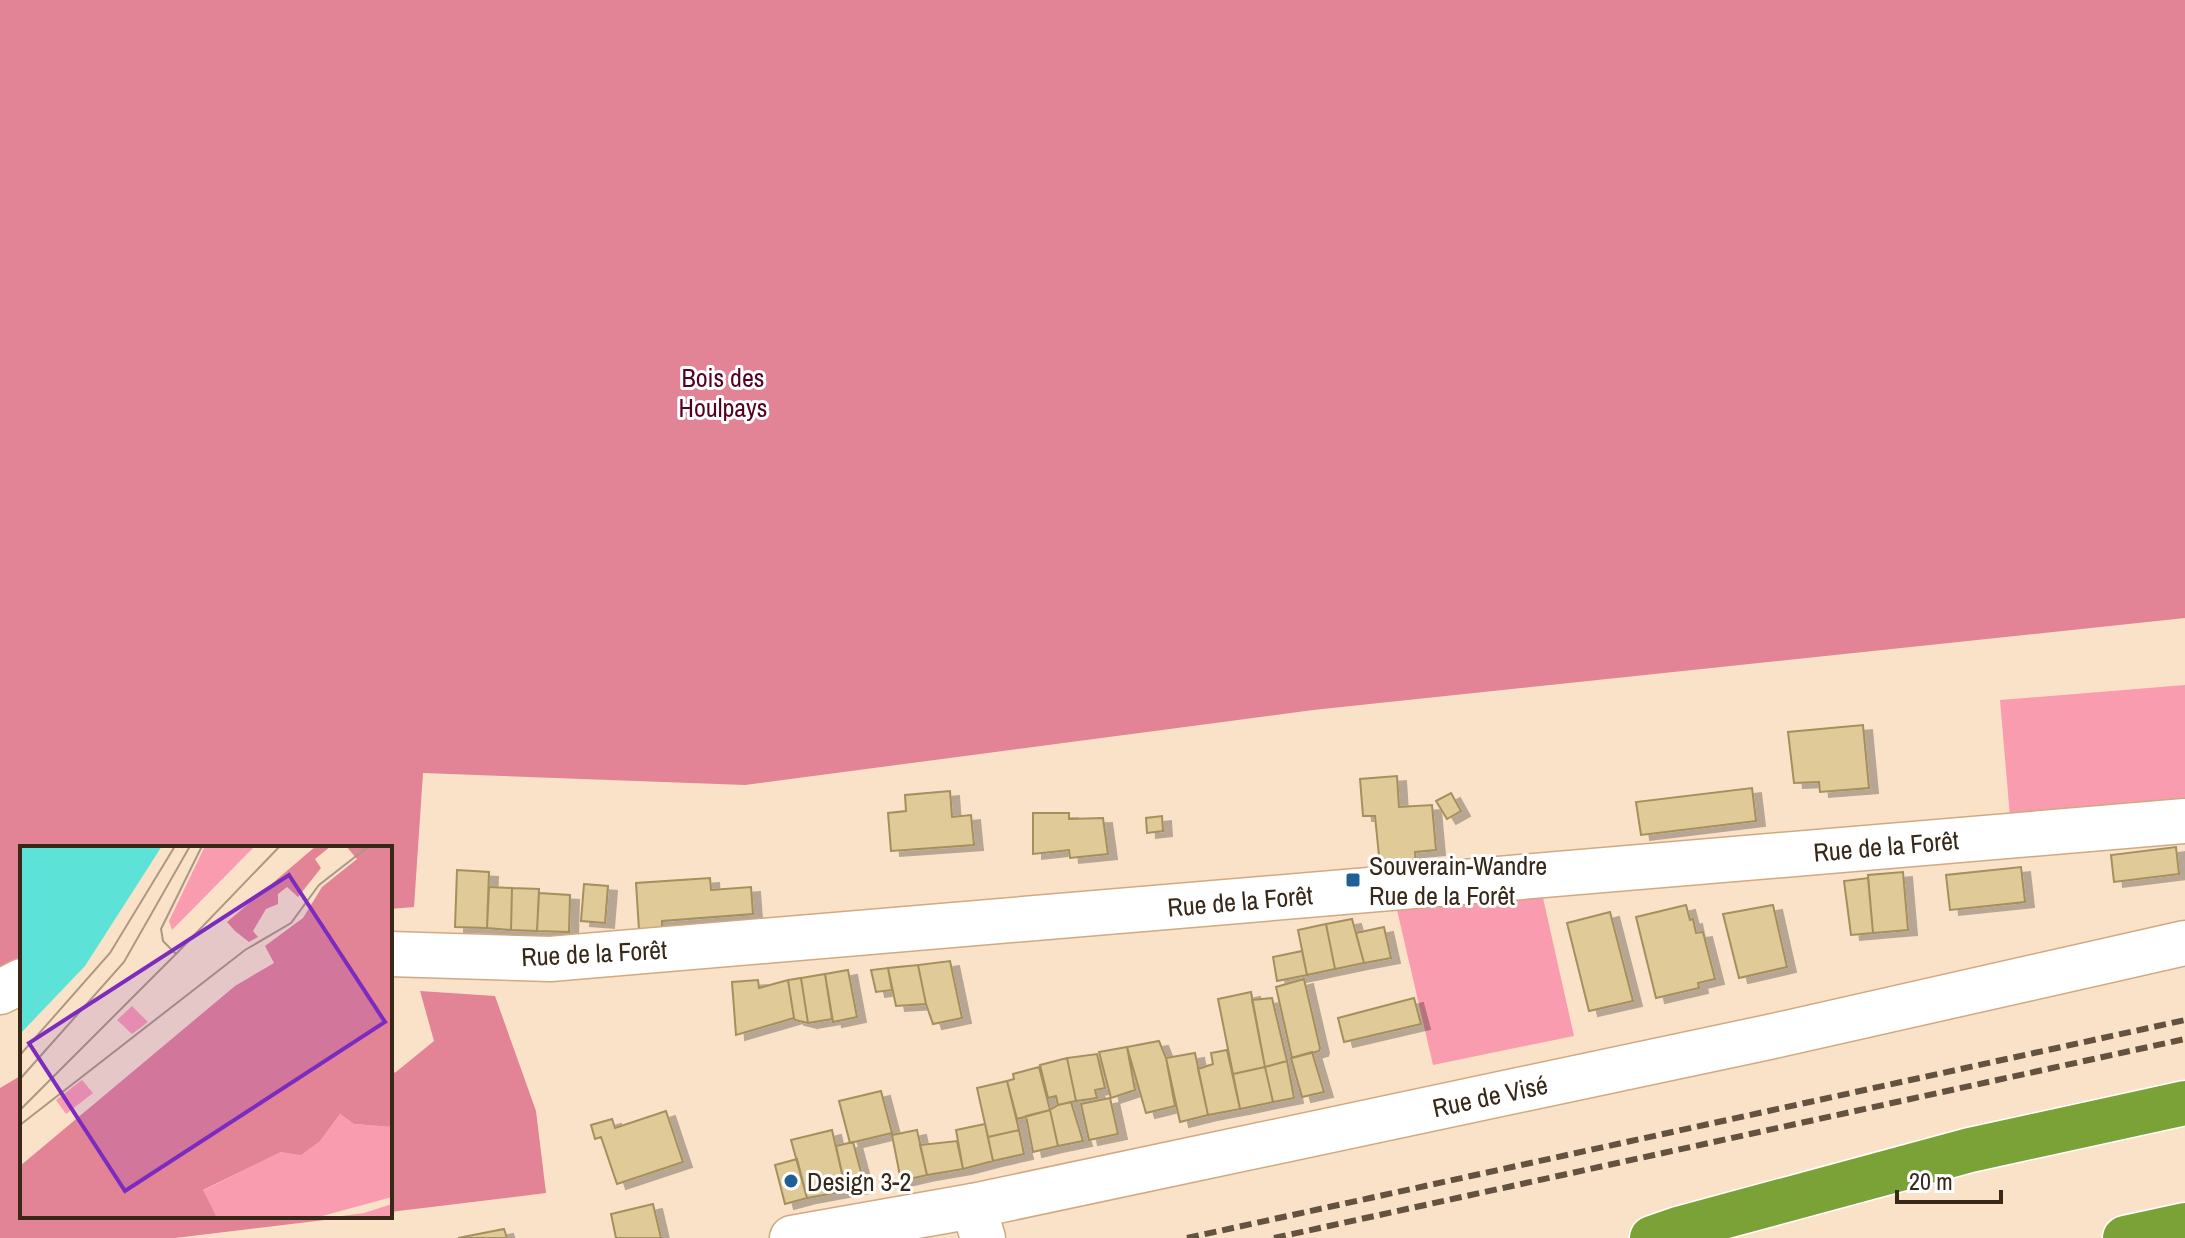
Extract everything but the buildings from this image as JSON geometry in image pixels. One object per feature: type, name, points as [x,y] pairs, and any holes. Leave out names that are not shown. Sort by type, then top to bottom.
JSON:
[{"type":"highway","points":[[1652,1238],[1970,1150],[2185,1103]]},
{"type":"highway","points":[[2125,1238],[2185,1225]]},
{"type":"main road","name":"Rue de la Forêt","points":[[392,954],[550,959],[2185,821]]},
{"type":"main road","name":"Rue de Visé","points":[[792,1238],[978,1222],[1737,1043],[2185,943]]},
{"type":"main road","points":[[0,992],[20,982]]},
{"type":"shaded area","points":[[2185,685],[2185,804],[2010,817],[2000,700]]},
{"type":"shaded area","points":[[1543,898],[1574,1036],[1433,1065],[1397,910]]},
{"type":"green space","name":"Bois des Houlpays","points":[[0,0],[2185,0],[2185,618],[1313,710],[745,785],[423,773],[414,907],[392,909],[392,846],[20,846],[20,959],[0,968]]},
{"type":"green space","points":[[420,991],[495,996],[536,1111],[546,1193],[392,1212],[392,1073],[434,1041]]},
{"type":"green space","points":[[20,1076],[20,1218],[341,1218],[175,1238],[0,1238],[0,1088]]},
{"type":"railway","points":[[1187,1238],[2185,1020]]},
{"type":"railway","points":[[1274,1238],[2185,1039]]},
{"type":"place","name":"Souverain-Wandre Rue de la Forêt","points":[[1353,880]]},
{"type":"place","name":"Design 3-2","points":[[791,1181]]}]
